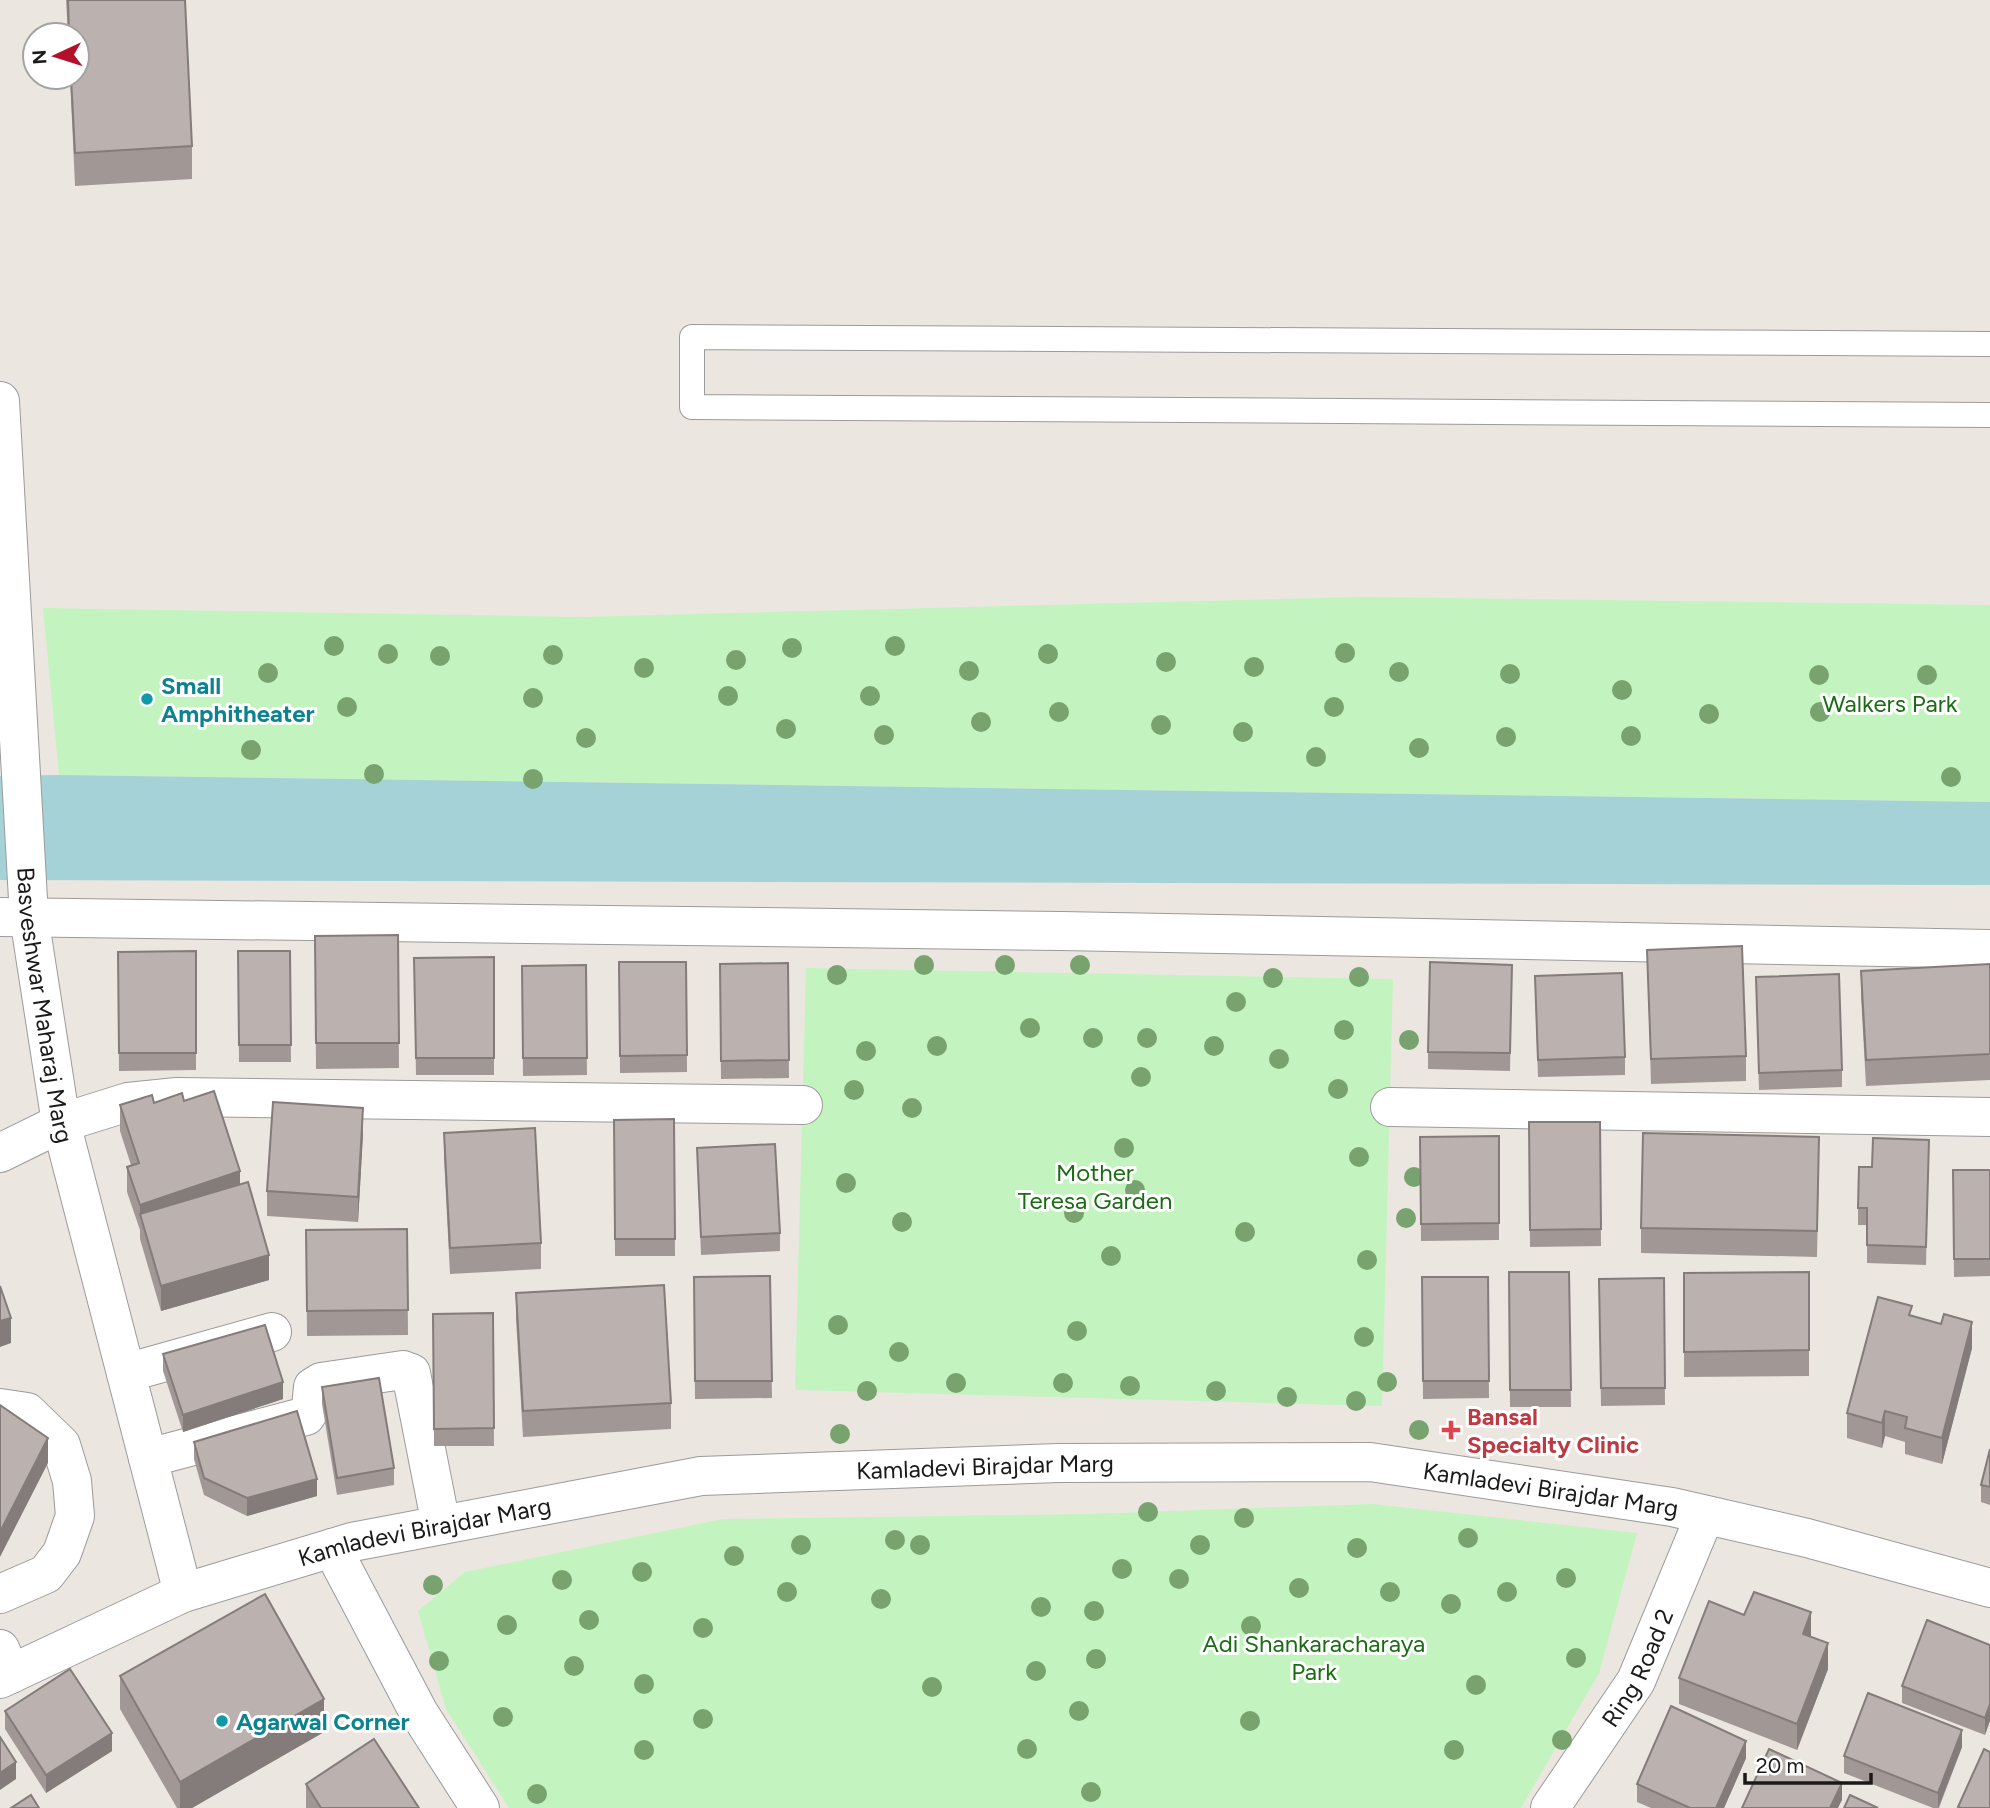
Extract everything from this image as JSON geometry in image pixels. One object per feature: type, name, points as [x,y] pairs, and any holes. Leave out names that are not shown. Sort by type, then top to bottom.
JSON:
[{"type":"street","name":"Basveshwar Maharaj Marg","points":[[0,401],[8,665],[19,734],[19,909],[61,1123],[183,1594]]},
{"type":"street","points":[[19,909],[1990,949]]},
{"type":"street","points":[[0,1153],[61,1123],[128,1102],[177,1097],[803,1105]]},
{"type":"street","points":[[1390,1107],[1990,1117]]},
{"type":"street","points":[[126,1373],[272,1332]]},
{"type":"street","points":[[146,1453],[306,1416],[311,1408],[313,1387],[321,1382],[403,1370],[411,1373],[441,1525]]},
{"type":"street","points":[[0,1408],[27,1412],[61,1445],[72,1481],[75,1516],[62,1553],[46,1574],[0,1594]]},
{"type":"street","points":[[146,1453],[294,1408]]},
{"type":"street","name":"Kamladevi Birajdar Marg","points":[[4,1667],[183,1594],[352,1542],[701,1476],[1059,1463],[1370,1462],[1672,1507],[1807,1538],[1990,1588]]},
{"type":"street","name":"Ring Road 2","points":[[1550,1808],[1636,1681],[1705,1515]]},
{"type":"street","points":[[332,1548],[419,1713],[480,1808]]},
{"type":"lane","points":[[1990,344],[692,337],[692,407],[1990,415]]},
{"type":"green space","name":"Walkers Park","points":[[1362,597],[1990,605],[1990,802],[59,775],[43,608],[581,617]]},
{"type":"green space","name":"Mother Teresa Garden","points":[[806,968],[1393,979],[1382,1406],[795,1390]]},
{"type":"green space","name":"Adi Shankaracharaya Park","points":[[1372,1504],[1637,1533],[1599,1673],[1521,1808],[509,1808],[446,1709],[418,1611],[465,1572],[723,1519],[1088,1514]]},
{"type":"water","points":[[0,776],[1990,802],[1990,885],[0,880]]},
{"type":"building","points":[[68,0],[185,0],[192,146],[75,153],[72,91],[91,91],[91,21],[69,21]]},
{"type":"building","points":[[398,935],[399,1043],[316,1043],[315,936]]},
{"type":"building","points":[[1742,946],[1746,1056],[1651,1059],[1647,950]]},
{"type":"building","points":[[196,951],[196,1053],[119,1053],[118,952]]},
{"type":"building","points":[[238,951],[290,951],[291,1045],[239,1045]]},
{"type":"building","points":[[494,957],[494,1058],[416,1058],[414,958]]},
{"type":"building","points":[[619,962],[686,962],[687,1055],[620,1056]]},
{"type":"building","points":[[1430,962],[1512,965],[1510,1053],[1428,1052]]},
{"type":"building","points":[[788,963],[789,1060],[721,1061],[720,964]]},
{"type":"building","points":[[1990,964],[1990,1054],[1866,1060],[1861,971]]},
{"type":"building","points":[[586,965],[587,1058],[523,1058],[522,966]]},
{"type":"building","points":[[1622,973],[1625,1057],[1538,1060],[1535,976]]},
{"type":"building","points":[[1839,974],[1842,1070],[1759,1073],[1756,977]]},
{"type":"building","points":[[214,1091],[240,1171],[140,1205],[127,1167],[139,1163],[120,1105],[152,1095],[154,1103],[182,1093],[184,1101]]},
{"type":"building","points":[[273,1102],[363,1108],[358,1197],[267,1191]]},
{"type":"building","points":[[674,1119],[675,1239],[615,1239],[614,1120]]},
{"type":"building","points":[[1529,1122],[1600,1122],[1601,1229],[1530,1230]]},
{"type":"building","points":[[535,1128],[541,1243],[450,1248],[444,1133]]},
{"type":"building","points":[[1643,1133],[1819,1137],[1817,1231],[1641,1228]]},
{"type":"building","points":[[1499,1136],[1499,1223],[1421,1224],[1420,1137]]},
{"type":"building","points":[[1873,1138],[1929,1140],[1926,1247],[1867,1245],[1867,1208],[1858,1208],[1859,1167],[1872,1167]]},
{"type":"building","points":[[775,1144],[780,1233],[701,1237],[697,1148]]},
{"type":"building","points":[[1953,1170],[1990,1170],[1990,1259],[1954,1259]]},
{"type":"building","points":[[248,1182],[269,1255],[161,1286],[140,1214]]},
{"type":"building","points":[[407,1229],[408,1310],[307,1311],[306,1230]]},
{"type":"building","points":[[1509,1272],[1569,1272],[1571,1390],[1510,1390]]},
{"type":"building","points":[[1809,1272],[1809,1350],[1684,1352],[1684,1273]]},
{"type":"building","points":[[770,1276],[772,1381],[695,1381],[694,1277]]},
{"type":"building","points":[[1422,1277],[1488,1277],[1489,1381],[1423,1381]]},
{"type":"building","points":[[1664,1278],[1665,1388],[1601,1388],[1599,1279]]},
{"type":"building","points":[[664,1285],[671,1403],[523,1411],[516,1293]]},
{"type":"building","points":[[0,1286],[11,1318],[0,1321]]},
{"type":"building","points":[[1878,1297],[1912,1306],[1909,1315],[1941,1324],[1944,1314],[1972,1322],[1942,1438],[1905,1428],[1907,1417],[1885,1411],[1882,1423],[1847,1413]]},
{"type":"building","points":[[493,1313],[494,1428],[434,1429],[433,1314]]},
{"type":"building","points":[[265,1325],[283,1382],[183,1415],[163,1354]]},
{"type":"building","points":[[379,1378],[394,1468],[337,1478],[322,1387]]},
{"type":"building","points":[[0,1405],[48,1438],[0,1532]]},
{"type":"building","points":[[297,1411],[317,1479],[247,1498],[204,1478],[194,1442]]},
{"type":"building","points":[[1990,1449],[1990,1487],[1981,1485]]},
{"type":"building","points":[[1754,1592],[1811,1612],[1803,1634],[1828,1643],[1797,1724],[1679,1678],[1709,1601],[1744,1615]]},
{"type":"building","name":"Agarwal Corner","points":[[265,1594],[324,1699],[180,1782],[120,1676]]},
{"type":"building","points":[[1927,1620],[1990,1645],[1990,1704],[1985,1718],[1902,1686]]},
{"type":"building","points":[[70,1669],[112,1733],[46,1775],[5,1711]]},
{"type":"building","points":[[1868,1693],[1962,1730],[1938,1793],[1844,1756]]},
{"type":"building","points":[[1671,1706],[1746,1741],[1716,1808],[1690,1808],[1637,1784]]},
{"type":"building","points":[[0,1737],[16,1762],[0,1773]]},
{"type":"building","points":[[374,1739],[419,1808],[321,1808],[306,1784]]},
{"type":"building","points":[[1769,1749],[1842,1783],[1830,1808],[1742,1808]]},
{"type":"building","points":[[1984,1749],[1990,1752],[1990,1808],[1958,1807]]},
{"type":"building","points":[[31,1795],[39,1808],[11,1808]]},
{"type":"building","points":[[1850,1795],[1878,1808],[1844,1808]]},
{"type":"place","name":"Small Amphitheater","points":[[147,699]]},
{"type":"place","name":"Bansal Specialty Clinic","points":[[1451,1430]]},
{"type":"place","name":"Agarwal Corner","points":[[222,1721]]}]
